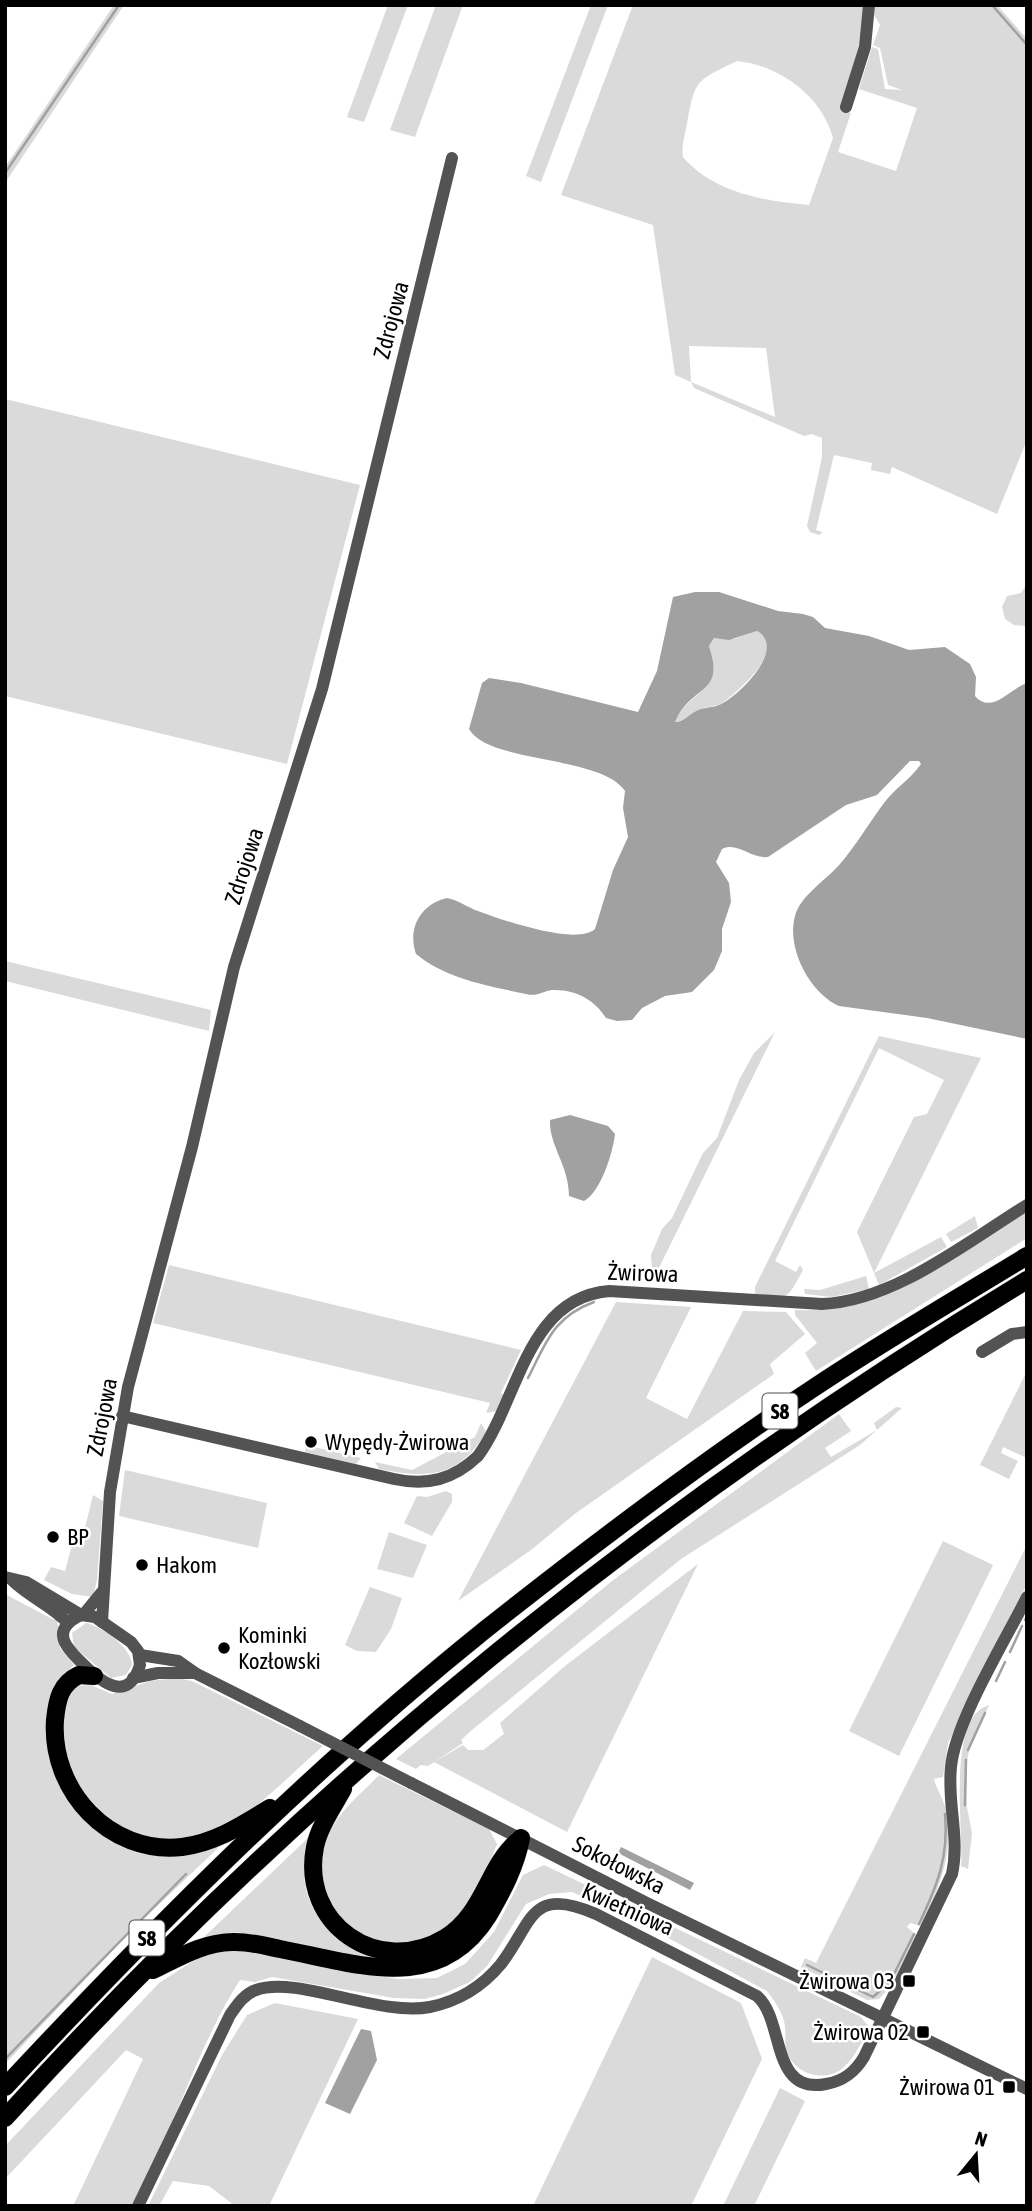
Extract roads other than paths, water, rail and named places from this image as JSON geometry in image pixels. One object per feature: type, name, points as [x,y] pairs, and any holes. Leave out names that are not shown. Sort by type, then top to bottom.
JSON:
[{"type":"highway","name":"S8","points":[[5,2087],[120,1964],[294,1794],[485,1630],[693,1472],[813,1388],[1027,1256]]},
{"type":"highway","name":"S8","points":[[5,2118],[140,1976],[351,1776],[474,1670],[603,1567],[826,1407],[1027,1280]]},
{"type":"highway","points":[[94,1676],[79,1675],[61,1691],[55,1724],[57,1752],[65,1780],[79,1801],[114,1833],[151,1846],[190,1846],[222,1835],[294,1794]]},
{"type":"highway","points":[[351,1776],[315,1845],[313,1872],[317,1896],[329,1919],[352,1939],[373,1948],[402,1952],[423,1949],[447,1936],[470,1916],[487,1891],[508,1849],[521,1838]]},
{"type":"highway","points":[[140,1976],[189,1951],[235,1942],[381,1969],[413,1968],[439,1962],[461,1949],[483,1924],[519,1853],[521,1838]]},
{"type":"street","points":[[846,107],[865,47],[869,5]]},
{"type":"street","name":"Zdrojowa","points":[[102,1622],[110,1492],[122,1416],[192,1147],[234,967],[322,689],[368,492],[452,158]]},
{"type":"street","name":"Żwirowa","points":[[122,1416],[405,1481],[424,1483],[451,1476],[472,1462],[484,1447],[544,1326],[562,1306],[577,1298],[609,1291],[822,1304],[847,1302],[891,1287],[1027,1205]]},
{"type":"street","points":[[982,1352],[1012,1334],[1026,1332]]},
{"type":"street","points":[[8,1578],[26,1582],[83,1614],[102,1622],[131,1642],[139,1656],[139,1669],[133,1678],[114,1687],[94,1676],[66,1648],[64,1633],[68,1623],[83,1614],[102,1591]]},
{"type":"street","points":[[8,1578],[23,1591],[50,1606],[68,1623]]},
{"type":"street","name":"Kwietniowa","points":[[138,2206],[230,2015],[250,1993],[267,1987],[284,1988],[406,2009],[452,2001],[470,1992],[491,1975],[531,1916],[550,1905],[563,1903],[586,1909],[757,1996],[765,2003],[774,2021],[783,2062],[790,2073],[804,2081],[821,2085],[837,2082],[852,2073],[864,2057],[951,1874],[956,1844],[950,1778],[955,1746],[1027,1597]]},
{"type":"street","name":"Sokołowska","points":[[139,1656],[173,1660],[411,1783],[1027,2089]]},
{"type":"street","name":"Sokołowska","points":[[133,1678],[158,1672],[195,1673]]},
{"type":"waterway","points":[[5,173],[119,5]]},
{"type":"waterway","points":[[992,5],[1027,45]]},
{"type":"waterway","points":[[528,1378],[552,1332],[569,1315],[594,1302]]},
{"type":"waterway","points":[[1010,1652],[1022,1626]]},
{"type":"waterway","points":[[996,1681],[1005,1662]]},
{"type":"waterway","points":[[968,1750],[985,1713]]},
{"type":"waterway","points":[[965,1805],[966,1760]]},
{"type":"waterway","points":[[919,1924],[940,1871],[945,1844],[945,1814]]},
{"type":"waterway","points":[[5,2059],[186,1874]]},
{"type":"waterway","points":[[807,1965],[873,1997],[890,1982],[914,1934]]},
{"type":"place","name":"Wypędy-Żwirowa","points":[[311,1442]]},
{"type":"place","name":"BP","points":[[53,1537]]},
{"type":"place","name":"Hakom","points":[[142,1565]]},
{"type":"place","name":"Kominki Kozłowski","points":[[224,1648]]},
{"type":"place","name":"Żwirowa 03","points":[[909,1981]]},
{"type":"place","name":"Żwirowa 02","points":[[923,2032]]},
{"type":"place","name":"Żwirowa 01","points":[[1009,2087]]}]
